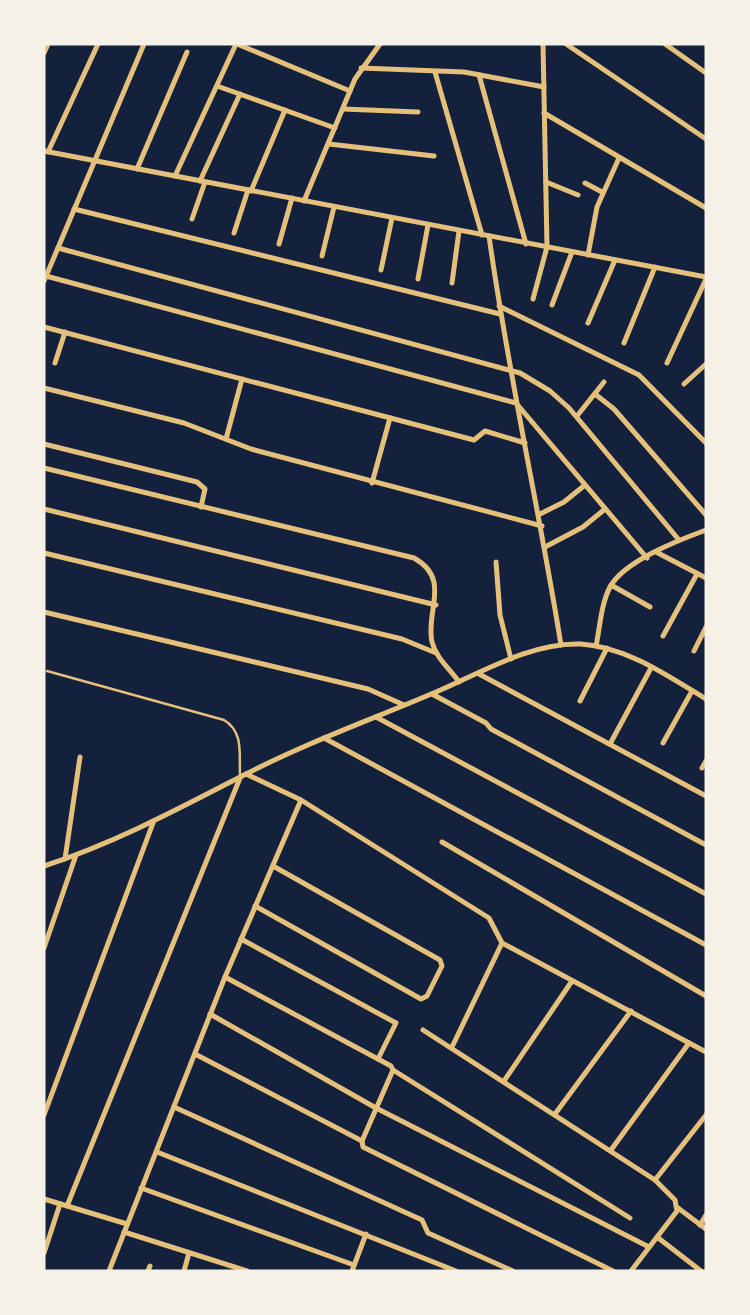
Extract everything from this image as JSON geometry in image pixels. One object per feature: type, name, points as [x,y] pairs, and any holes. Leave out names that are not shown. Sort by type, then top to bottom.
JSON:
[{"type":"street","points":[[44,53],[48,44]]},
{"type":"street","points":[[98,44],[46,152],[706,278],[667,363]]},
{"type":"street","points":[[144,44],[92,160],[45,279],[516,403],[647,558]]},
{"type":"street","points":[[175,176],[237,44],[350,91]]},
{"type":"street","points":[[533,299],[547,247],[543,44]]},
{"type":"street","points":[[566,44],[706,139]]},
{"type":"street","points":[[665,44],[706,73]]},
{"type":"street","points":[[304,201],[350,91],[376,45]]},
{"type":"street","points":[[137,169],[187,52]]},
{"type":"street","points":[[361,68],[480,75],[544,87]]},
{"type":"street","points":[[435,72],[485,236],[540,514],[561,645]]},
{"type":"street","points":[[480,75],[526,244]]},
{"type":"street","points":[[217,86],[335,128]]},
{"type":"street","points":[[192,219],[202,181],[240,94]]},
{"type":"street","points":[[343,109],[418,112]]},
{"type":"street","points":[[234,233],[285,110]]},
{"type":"street","points":[[544,113],[706,208]]},
{"type":"street","points":[[329,144],[434,156]]},
{"type":"street","points":[[588,255],[602,192],[619,158]]},
{"type":"street","points":[[546,182],[578,195]]},
{"type":"street","points":[[585,183],[602,192]]},
{"type":"street","points":[[279,244],[292,198]]},
{"type":"street","points":[[322,256],[334,207]]},
{"type":"street","points":[[74,209],[500,314]]},
{"type":"street","points":[[381,270],[392,218]]},
{"type":"street","points":[[418,279],[428,225]]},
{"type":"street","points":[[452,283],[459,231]]},
{"type":"street","points":[[58,248],[510,370],[550,391],[577,416],[679,540]]},
{"type":"street","points":[[552,304],[572,252]]},
{"type":"street","points":[[588,323],[615,260]]},
{"type":"street","points":[[624,343],[655,267]]},
{"type":"street","points":[[498,306],[639,375],[706,443]]},
{"type":"street","points":[[44,327],[474,440],[485,431],[525,443]]},
{"type":"street","points":[[55,363],[65,332]]},
{"type":"street","points":[[684,384],[706,364]]},
{"type":"street","points":[[226,439],[242,379]]},
{"type":"street","points":[[577,416],[604,382]]},
{"type":"street","points":[[44,388],[184,423],[251,449],[372,483],[542,526]]},
{"type":"street","points":[[595,394],[614,409],[706,515]]},
{"type":"street","points":[[372,483],[390,418]]},
{"type":"street","points":[[44,444],[197,482],[205,489],[201,507]]},
{"type":"street","points":[[44,468],[422,562],[431,576],[436,604],[432,627],[436,653]]},
{"type":"street","points":[[540,514],[564,502],[585,485]]},
{"type":"street","points":[[44,509],[436,604]]},
{"type":"street","points":[[545,547],[577,531],[606,509]]},
{"type":"street","points":[[596,646],[611,585],[625,570],[679,540],[706,530]]},
{"type":"street","points":[[656,552],[706,578]]},
{"type":"street","points":[[44,553],[402,639],[436,653],[459,682]]},
{"type":"street","points":[[496,562],[500,615],[511,659]]},
{"type":"street","points":[[663,636],[698,574]]},
{"type":"street","points":[[611,585],[650,607]]},
{"type":"street","points":[[44,612],[368,689],[404,705]]},
{"type":"street","points":[[694,651],[706,627]]},
{"type":"street","points":[[44,866],[154,822],[324,738],[511,659],[561,645],[607,648],[652,668],[706,699]]},
{"type":"street","points":[[580,701],[607,648]]},
{"type":"street","points":[[610,744],[652,668]]},
{"type":"street","points":[[479,674],[706,796]]},
{"type":"street","points":[[663,743],[692,691]]},
{"type":"street","points":[[432,694],[486,723],[491,729],[706,845]]},
{"type":"street","points":[[376,717],[706,894]]},
{"type":"street","points":[[324,738],[706,945]]},
{"type":"street","points":[[65,859],[80,757]]},
{"type":"street","points":[[702,768],[706,761]]},
{"type":"street","points":[[243,776],[301,800],[489,918],[502,943],[706,1052]]},
{"type":"street","points":[[67,1206],[243,776]]},
{"type":"street","points":[[109,1271],[225,977],[301,800]]},
{"type":"street","points":[[44,1115],[154,822]]},
{"type":"street","points":[[442,842],[706,996]]},
{"type":"street","points":[[44,948],[76,855]]},
{"type":"street","points":[[255,906],[418,998],[423,1000],[427,996],[442,962],[273,866]]},
{"type":"street","points":[[241,939],[396,1023],[378,1059]]},
{"type":"street","points":[[452,1047],[502,943]]},
{"type":"street","points":[[225,977],[378,1059],[630,1218]]},
{"type":"street","points":[[504,1081],[572,981]]},
{"type":"street","points":[[555,1115],[631,1011]]},
{"type":"street","points":[[210,1014],[376,1108],[649,1247]]},
{"type":"street","points":[[423,1030],[654,1180],[675,1200],[678,1208],[706,1229]]},
{"type":"street","points":[[611,1150],[689,1043]]},
{"type":"street","points":[[195,1054],[362,1141]]},
{"type":"street","points":[[393,1070],[362,1141],[363,1147],[613,1271]]},
{"type":"street","points":[[174,1107],[423,1221],[428,1233],[513,1271]]},
{"type":"street","points":[[654,1180],[706,1115]]},
{"type":"street","points":[[157,1152],[456,1271]]},
{"type":"street","points":[[141,1188],[353,1268],[366,1234]]},
{"type":"street","points":[[44,1199],[127,1224]]},
{"type":"street","points":[[44,1253],[60,1204]]},
{"type":"street","points":[[631,1271],[678,1208]]},
{"type":"street","points":[[700,1224],[706,1215]]},
{"type":"street","points":[[124,1233],[247,1271]]},
{"type":"street","points":[[657,1237],[701,1271]]},
{"type":"street","points":[[184,1271],[189,1253]]},
{"type":"street","points":[[221,1271],[222,1263]]},
{"type":"street","points":[[683,1271],[690,1264]]},
{"type":"lane","points":[[47,671],[225,720],[235,728],[239,738],[243,776]]}]
